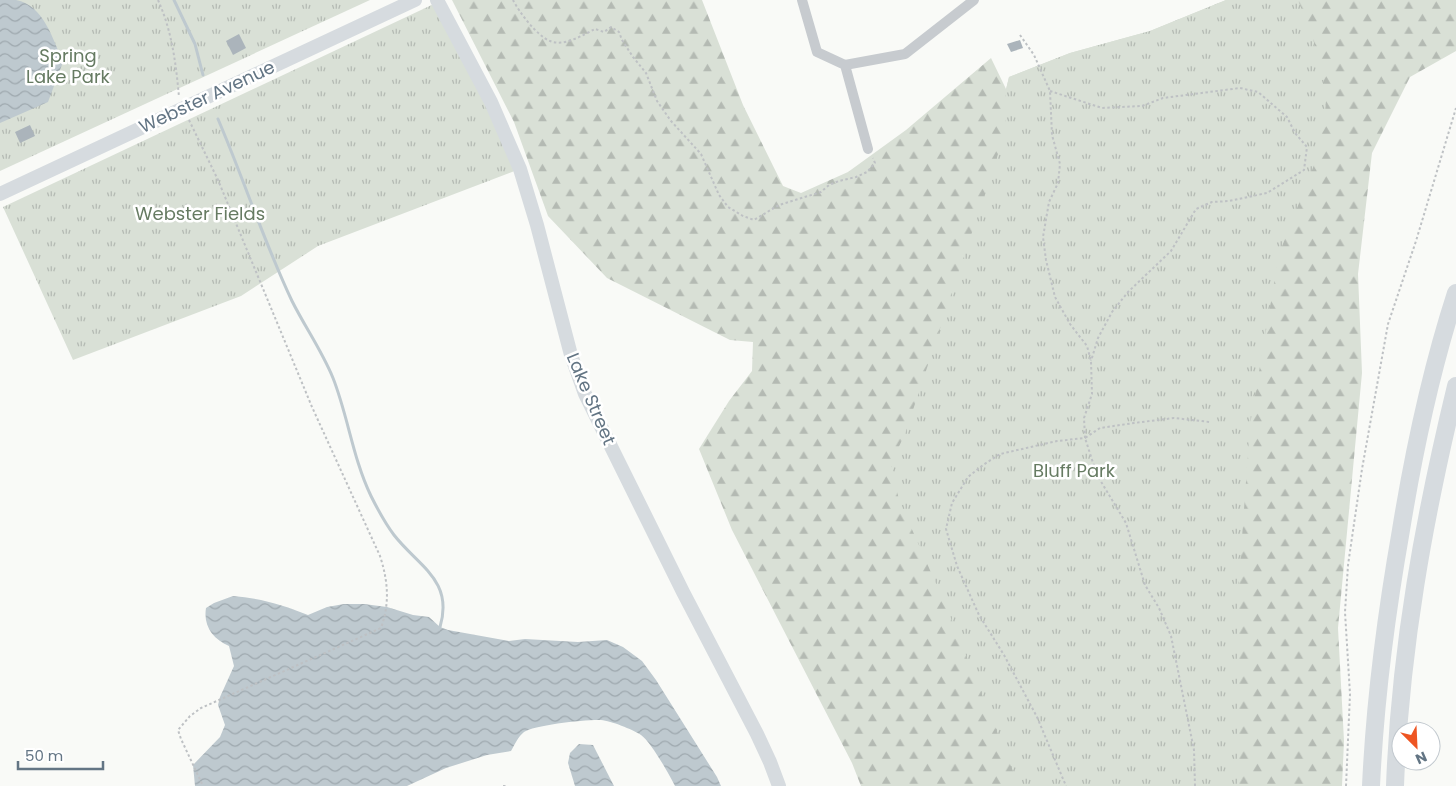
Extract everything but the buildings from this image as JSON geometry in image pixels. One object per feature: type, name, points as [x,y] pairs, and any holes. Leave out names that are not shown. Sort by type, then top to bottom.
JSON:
[{"type":"highway","points":[[1371,786],[1382,653],[1404,509],[1422,422],[1456,294]]},
{"type":"highway","points":[[1395,786],[1401,689],[1414,588],[1429,508],[1456,386]]},
{"type":"street","name":"Webster Avenue","points":[[0,194],[415,0]]},
{"type":"street","name":"Lake Street","points":[[437,0],[491,102],[520,170],[537,225],[571,354],[585,394],[683,592],[757,734],[779,786]]},
{"type":"street","points":[[802,0],[816,52],[844,65],[905,54],[974,0]]},
{"type":"street","points":[[844,65],[868,149]]},
{"type":"path","points":[[158,0],[169,31],[179,98],[218,180],[312,407],[380,556],[387,587],[387,602],[381,628],[201,708],[190,716],[178,730],[203,786]]},
{"type":"path","points":[[513,0],[517,8],[535,30],[550,41],[561,42],[578,38],[595,29],[604,32],[611,27],[619,32],[633,57],[646,73],[657,101],[671,121],[701,154],[719,195],[728,207],[743,216],[754,220],[780,205],[821,192],[839,181],[867,172],[875,163],[868,149]]},
{"type":"path","points":[[1020,35],[1034,55],[1050,91],[1052,135],[1060,164],[1058,183],[1049,202],[1043,237],[1046,260],[1055,297],[1070,324],[1087,346],[1091,361],[1092,394],[1084,418],[1085,438],[1097,475],[1126,523],[1145,585],[1159,608],[1171,636],[1194,750],[1195,786]]},
{"type":"path","points":[[1050,91],[1102,108],[1142,106],[1163,98],[1240,88],[1258,92],[1287,117],[1295,132],[1307,147],[1304,170],[1267,193],[1228,201],[1212,202],[1196,209],[1171,252],[1128,292],[1112,312],[1098,338],[1091,361]]},
{"type":"path","points":[[1346,786],[1350,694],[1345,612],[1348,565],[1362,469],[1388,324],[1416,241],[1456,108]]},
{"type":"path","points":[[1066,786],[1037,717],[1004,655],[979,615],[957,566],[946,529],[952,503],[968,477],[1000,454],[1057,441],[1085,438],[1100,428],[1174,418],[1210,422]]},
{"type":"path","points":[[503,786],[508,786]]},
{"type":"green space","name":"Spring Lake Park","points":[[0,0],[370,0],[0,171]]},
{"type":"green space","points":[[452,0],[702,0],[743,105],[783,186],[801,193],[848,172],[906,130],[991,58],[1006,89],[1009,77],[1070,53],[1150,31],[1226,0],[1456,0],[1456,51],[1410,77],[1372,153],[1358,274],[1362,373],[1338,628],[1344,741],[1342,786],[861,786],[852,763],[732,530],[699,449],[729,401],[752,371],[753,342],[730,340],[607,278],[548,216],[514,122]]},
{"type":"green space","name":"Bluff Park","points":[[1226,0],[1298,0],[1323,71],[1326,106],[1316,160],[1279,254],[1250,425],[1238,594],[1238,786],[1019,786],[948,611],[899,500],[891,463],[905,434],[1006,130],[1006,90],[1009,77],[1070,53],[1150,31]]},
{"type":"green space","name":"Webster Fields","points":[[438,2],[520,169],[318,246],[241,296],[73,360],[3,207]]},
{"type":"water","points":[[0,0],[16,0],[26,3],[34,9],[41,16],[51,34],[63,62],[48,102],[0,123]]},
{"type":"water","points":[[233,596],[272,602],[308,615],[327,607],[344,604],[387,607],[413,615],[429,617],[440,627],[448,630],[509,641],[525,639],[578,642],[607,640],[623,647],[642,661],[656,680],[721,786],[675,786],[655,751],[641,735],[616,724],[595,720],[561,723],[529,729],[520,736],[511,751],[487,755],[446,768],[407,786],[195,786],[193,765],[220,737],[225,725],[218,705],[234,666],[229,646],[218,640],[210,631],[206,621],[206,608]]},
{"type":"water","points":[[579,744],[593,745],[614,786],[575,786],[568,763],[570,753]]},
{"type":"waterway","points":[[174,0],[195,44],[203,75]]},
{"type":"waterway","points":[[218,119],[282,279],[333,378],[360,467],[371,496],[394,535],[423,565],[438,585],[442,597],[443,611],[440,627]]}]
